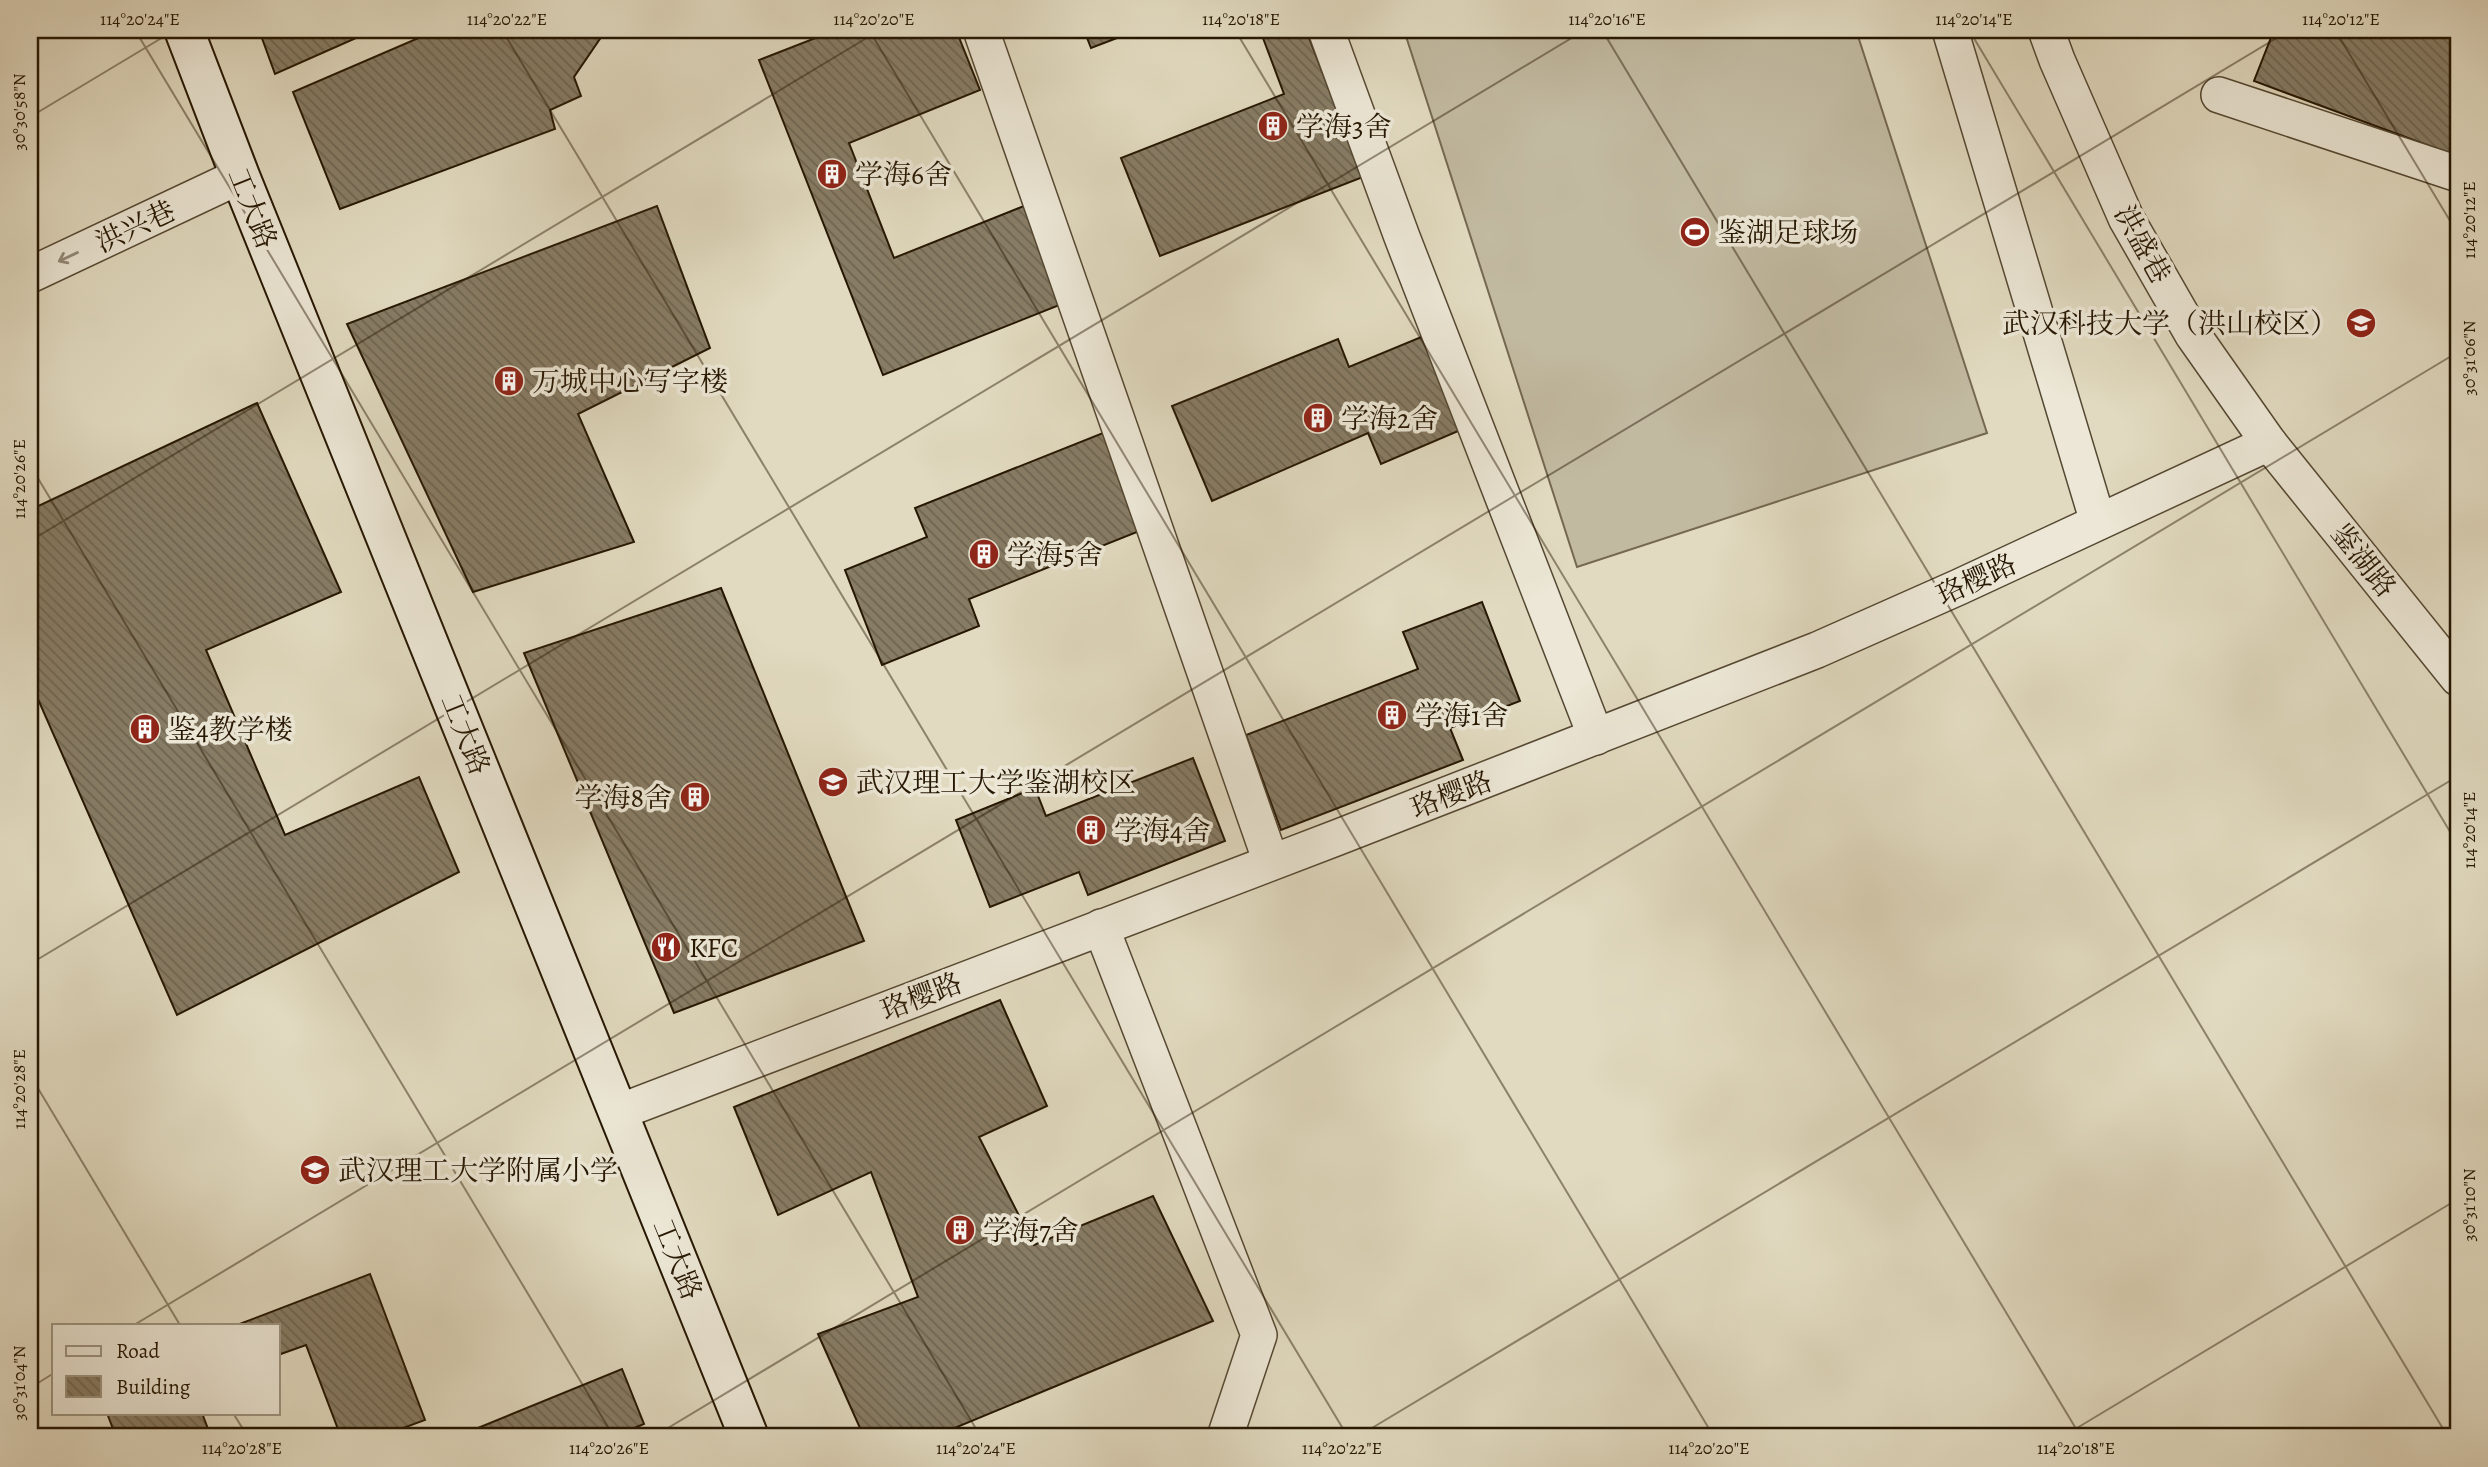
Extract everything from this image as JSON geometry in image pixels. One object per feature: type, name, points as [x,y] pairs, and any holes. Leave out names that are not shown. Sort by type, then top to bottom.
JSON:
[{"type":"street","name":"工大路","points":[[184,30],[240,176],[749,1437]]},
{"type":"street","points":[[981,30],[1271,862]]},
{"type":"street","points":[[1326,30],[1402,237],[1597,737]]},
{"type":"street","points":[[1950,30],[2098,522]]},
{"type":"street","name":"洪盛巷","points":[[2046,30],[2126,218],[2193,335],[2269,443]]},
{"type":"street","points":[[2218,95],[2458,174]]},
{"type":"street","name":"洪兴巷","points":[[30,275],[240,176]]},
{"type":"street","name":"珞樱路","points":[[619,1112],[1817,650],[2269,443]]},
{"type":"street","name":"鉴湖路","points":[[2269,443],[2458,678]]},
{"type":"street","points":[[1101,927],[1259,1335],[1225,1437]]},
{"type":"shaded area","name":"鉴湖足球场","points":[[1404,30],[1856,30],[1987,433],[1577,567]]},
{"type":"building","points":[[259,30],[374,30],[275,74]]},
{"type":"building","points":[[437,30],[606,30],[574,77],[581,96],[550,110],[555,129],[340,209],[293,92]]},
{"type":"building","name":"学海6舍","points":[[836,30],[956,30],[980,90],[849,143],[894,258],[1024,206],[1062,304],[883,375],[759,60]]},
{"type":"building","points":[[1084,30],[1138,30],[1091,48]]},
{"type":"building","name":"学海3舍","points":[[1260,30],[1306,30],[1363,177],[1160,256],[1121,158],[1284,94]]},
{"type":"building","points":[[2274,30],[2458,30],[2458,145],[2454,155],[2254,81]]},
{"type":"building","name":"万城中心写字楼","points":[[657,206],[710,348],[578,414],[634,542],[473,592],[347,324]]},
{"type":"building","name":"学海2舍","points":[[1426,335],[1463,429],[1381,464],[1368,433],[1212,501],[1172,406],[1338,339],[1349,367]]},
{"type":"building","name":"鉴4教学楼","points":[[257,403],[341,592],[206,650],[285,835],[419,777],[459,872],[177,1015],[30,681],[30,510]]},
{"type":"building","name":"学海5舍","points":[[1103,433],[1142,530],[969,599],[979,626],[882,665],[845,570],[927,537],[915,508]]},
{"type":"building","name":"学海8舍","points":[[721,588],[864,941],[674,1013],[524,653]]},
{"type":"building","name":"学海1舍","points":[[1482,602],[1520,701],[1450,728],[1463,760],[1281,830],[1246,735],[1418,669],[1403,632]]},
{"type":"building","name":"学海4舍","points":[[1193,758],[1225,841],[1088,895],[1079,872],[990,907],[956,820],[1035,788],[1046,816]]},
{"type":"building","name":"学海7舍","points":[[1000,1000],[1047,1106],[979,1137],[1034,1245],[1153,1196],[1213,1321],[933,1437],[864,1437],[818,1334],[918,1297],[871,1172],[778,1215],[734,1107]]},
{"type":"building","points":[[370,1274],[425,1420],[379,1437],[341,1437],[306,1345],[280,1354],[280,1324],[240,1324]]},
{"type":"building","points":[[622,1369],[644,1424],[613,1437],[456,1437]]},
{"type":"building","points":[[107,1414],[202,1414],[211,1437],[116,1437]]},
{"type":"place","name":"学海3舍","points":[[1273,126]]},
{"type":"place","name":"学海6舍","points":[[832,174]]},
{"type":"place","name":"鉴湖足球场","points":[[1695,232]]},
{"type":"place","name":"武汉科技大学（洪山校区）","points":[[2361,323]]},
{"type":"place","name":"万城中心写字楼","points":[[509,381]]},
{"type":"place","name":"学海2舍","points":[[1318,418]]},
{"type":"place","name":"学海5舍","points":[[984,554]]},
{"type":"place","name":"学海1舍","points":[[1392,715]]},
{"type":"place","name":"鉴4教学楼","points":[[145,729]]},
{"type":"place","name":"武汉理工大学鉴湖校区","points":[[833,782]]},
{"type":"place","name":"学海8舍","points":[[695,797]]},
{"type":"place","name":"学海4舍","points":[[1091,830]]},
{"type":"place","name":"KFC","points":[[666,947]]},
{"type":"place","name":"武汉理工大学附属小学","points":[[315,1170]]},
{"type":"place","name":"学海7舍","points":[[960,1230]]}]
